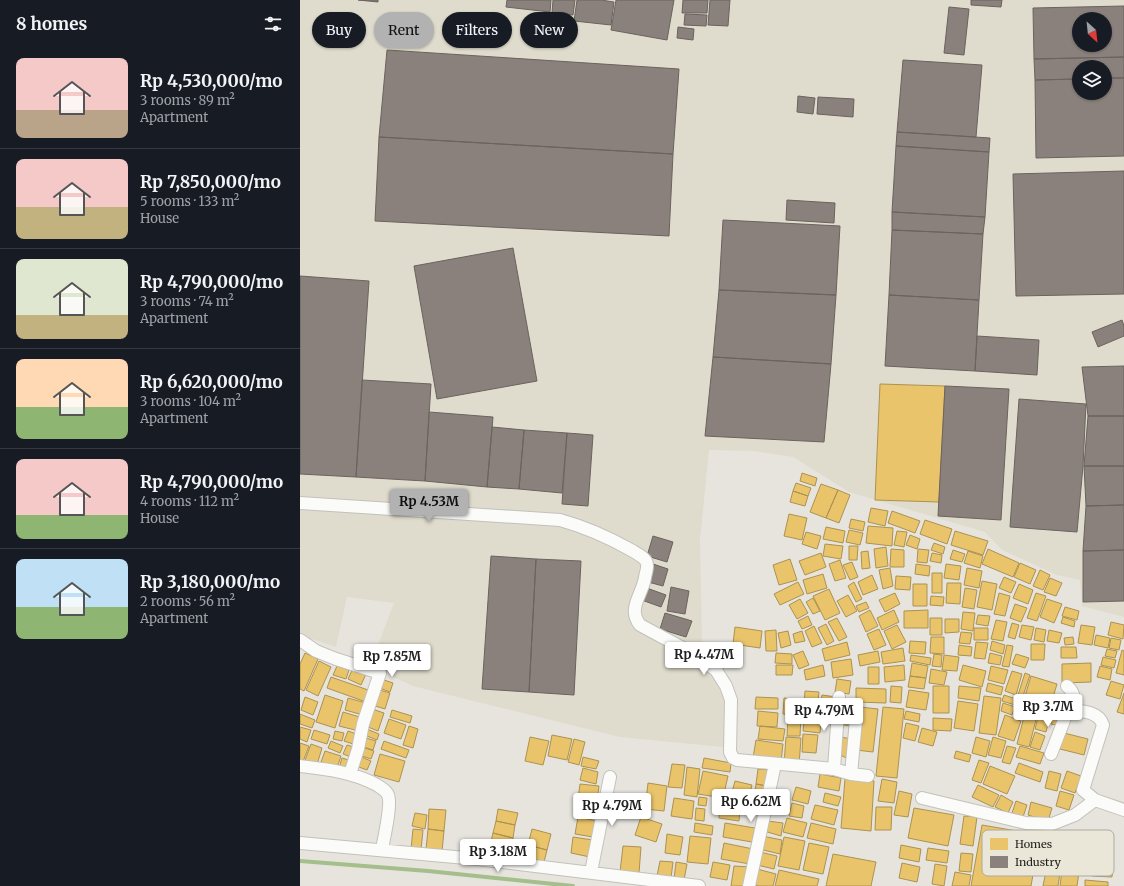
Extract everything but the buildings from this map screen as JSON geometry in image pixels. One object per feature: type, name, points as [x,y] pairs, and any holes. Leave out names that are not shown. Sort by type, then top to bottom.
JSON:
[{"type":"street","points":[[300,503],[560,520],[595,532],[629,549],[646,560],[647,566],[644,582],[635,605],[637,621],[640,625],[690,652],[716,670],[722,679],[731,700],[730,752],[733,758],[737,760],[834,769],[851,774],[868,776]]},
{"type":"street","points":[[300,640],[316,650],[336,659],[380,673],[363,724],[358,749],[350,774]]},
{"type":"street","points":[[1051,754],[1074,696],[1073,692],[1067,686]]},
{"type":"street","points":[[834,769],[838,697]]},
{"type":"street","points":[[1068,710],[1087,712],[1099,717],[1102,720],[1103,725],[1083,790],[1096,800],[1124,810]]},
{"type":"street","points":[[851,774],[856,720]]},
{"type":"street","points":[[749,886],[775,764]]},
{"type":"street","points":[[300,766],[350,774],[368,780],[384,789],[388,795],[389,809],[382,849]]},
{"type":"street","points":[[591,872],[610,777]]},
{"type":"street","points":[[922,798],[1026,823],[1046,824],[1052,824],[1075,815],[1096,800]]},
{"type":"street","points":[[300,842],[477,858],[699,886]]},
{"type":"shaded area","points":[[300,0],[1124,0],[1124,617],[1082,606],[1080,580],[1057,575],[1002,550],[985,532],[849,492],[793,457],[754,451],[709,450],[700,540],[702,646],[733,691],[733,748],[620,737],[413,686],[370,666],[394,603],[347,597],[336,647],[300,635]]},
{"type":"waterway","points":[[300,861],[428,871],[573,886]]}]
